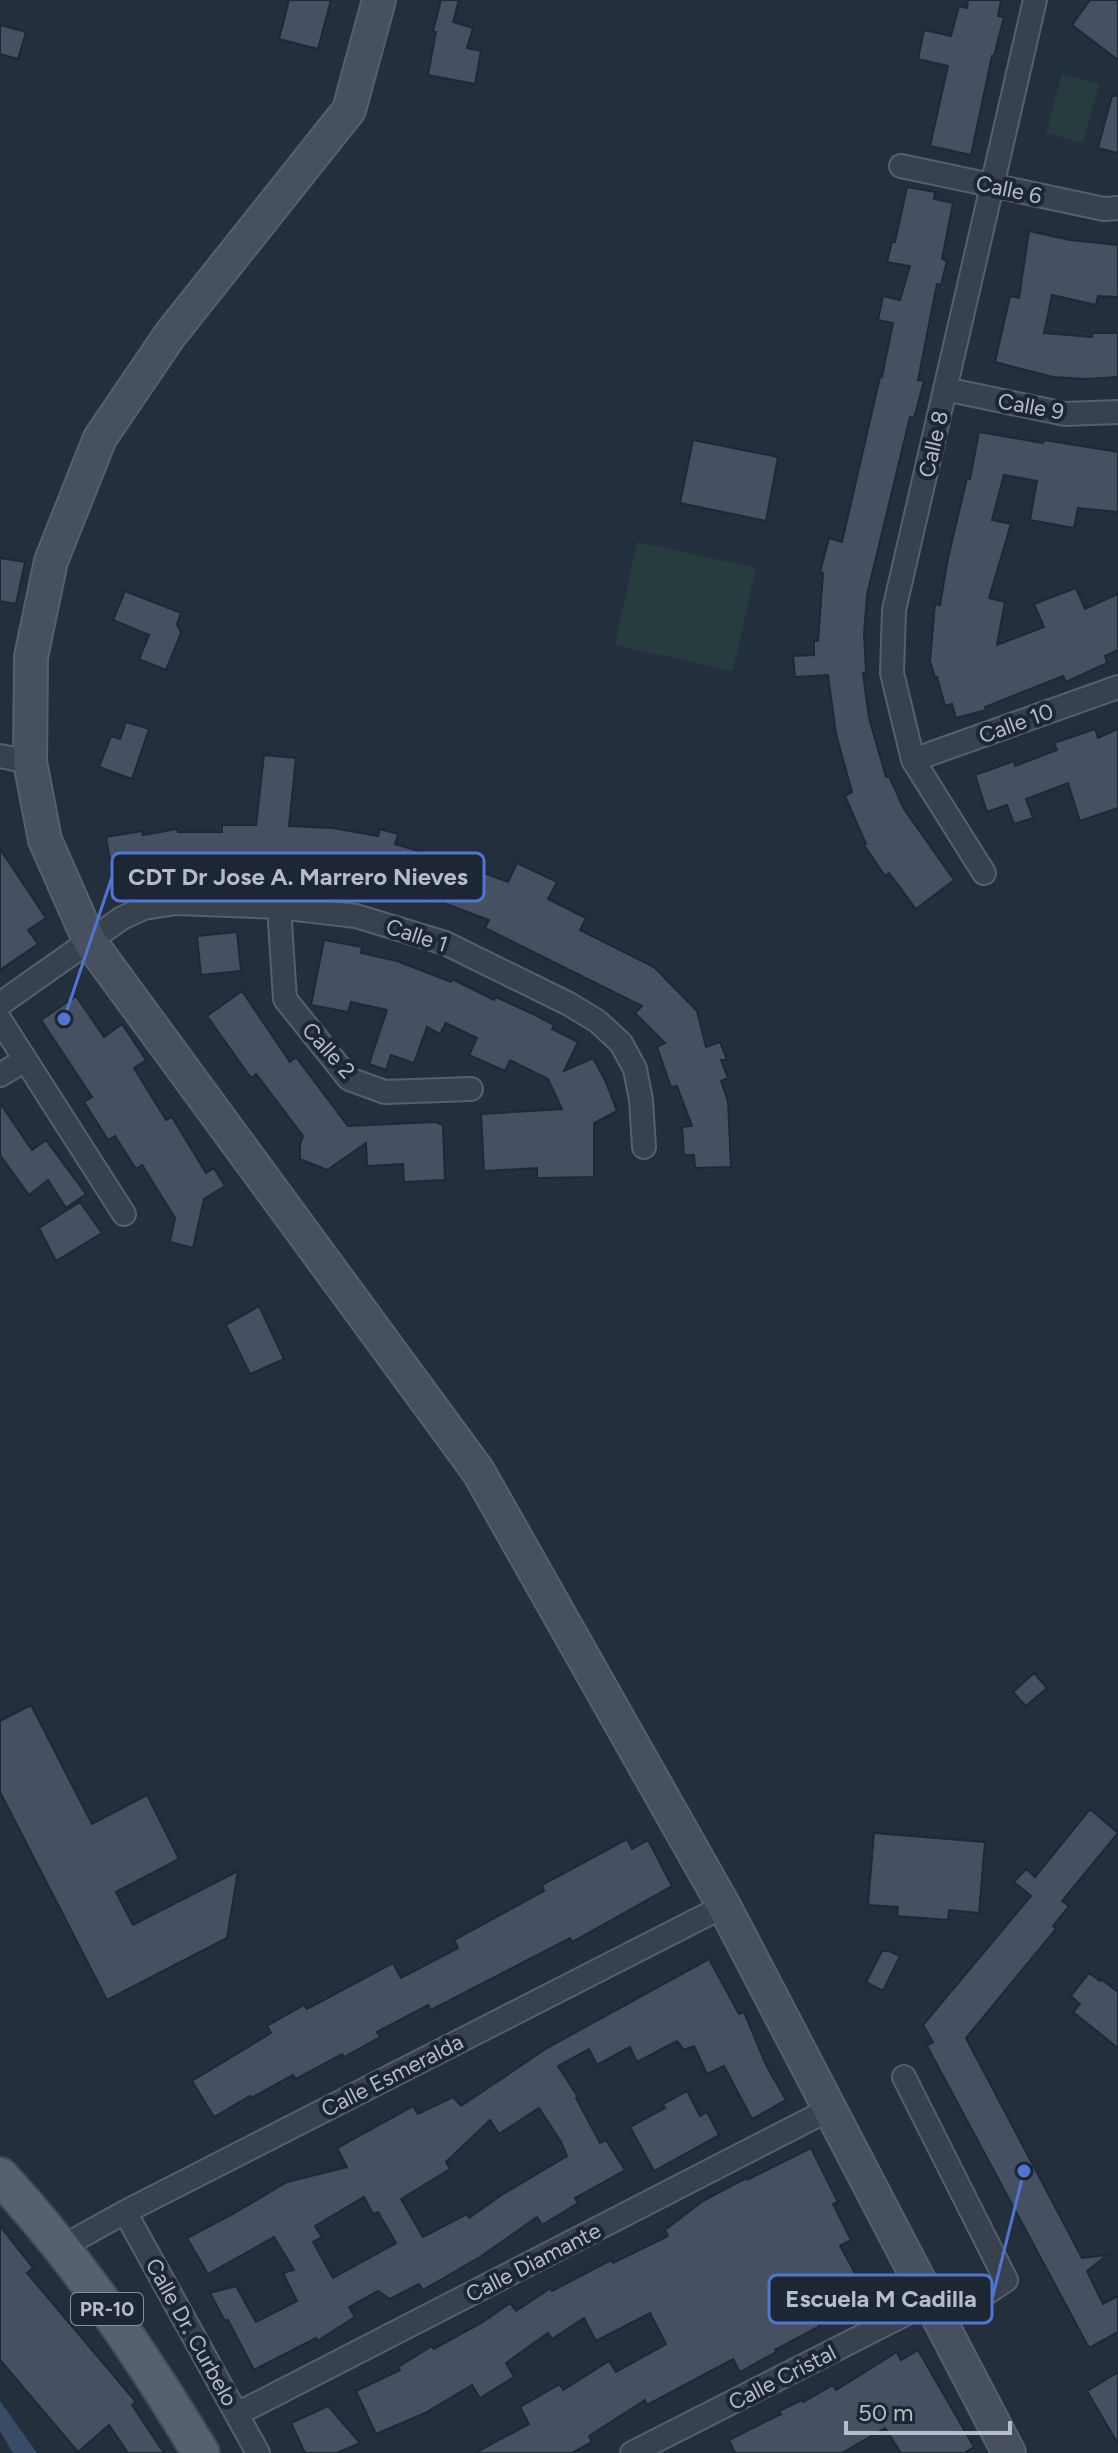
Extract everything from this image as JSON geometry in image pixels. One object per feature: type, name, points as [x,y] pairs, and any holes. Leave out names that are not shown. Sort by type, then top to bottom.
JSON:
[{"type":"main road","name":"PR-10","points":[[0,2176],[62,2247],[110,2313],[201,2453]]},
{"type":"street","points":[[379,0],[349,110],[170,335],[100,438],[51,561],[31,657],[15,759],[45,840],[90,942],[478,1471],[724,1906],[1009,2453]]},
{"type":"street","name":"Calle 8","points":[[984,873],[913,760],[892,673],[894,610],[1035,0]]},
{"type":"street","name":"Calle 6","points":[[901,166],[1104,209],[1118,208]]},
{"type":"street","name":"Calle 9","points":[[945,389],[1065,414],[1118,412]]},
{"type":"street","name":"Calle 10","points":[[913,760],[1118,687]]},
{"type":"street","name":"Calle 1","points":[[0,1004],[122,918],[144,908],[176,903],[279,907],[356,916],[445,943],[597,1021],[621,1043],[635,1069],[641,1100],[644,1147]]},
{"type":"street","name":"Calle 2","points":[[279,907],[285,999],[349,1079],[385,1092],[471,1089]]},
{"type":"street","points":[[0,1020],[124,1214]]},
{"type":"street","points":[[0,1075],[25,1060]]},
{"type":"street","name":"Calle Esmeralda","points":[[62,2247],[724,1906]]},
{"type":"street","name":"Calle Cristal","points":[[632,2453],[1006,2280],[904,2077]]},
{"type":"street","name":"Calle Diamante","points":[[237,2414],[830,2109]]},
{"type":"street","name":"Calle Dr. Curbelo","points":[[125,2212],[258,2453]]},
{"type":"green space","points":[[1062,74],[1099,84],[1083,143],[1046,133]]},
{"type":"green space","points":[[637,542],[756,568],[733,671],[615,645]]},
{"type":"water","points":[[0,2401],[37,2453],[13,2453],[0,2431]]},
{"type":"building","points":[[289,0],[331,0],[318,49],[279,39]]},
{"type":"building","points":[[441,0],[459,0],[453,22],[473,28],[467,48],[481,51],[475,84],[428,75],[436,32],[433,31]]},
{"type":"building","points":[[968,0],[1001,0],[998,16],[1004,17],[992,56],[971,155],[930,146],[948,66],[918,59],[924,30],[951,36],[959,6],[967,8]]},
{"type":"building","points":[[1090,0],[1118,0],[1118,60],[1072,25]]},
{"type":"building","points":[[0,25],[26,32],[18,59],[0,54]]},
{"type":"building","points":[[1112,96],[1118,96],[1118,153],[1098,148]]},
{"type":"building","points":[[907,187],[935,192],[934,199],[953,203],[942,259],[947,261],[941,285],[937,284],[918,380],[924,381],[914,418],[910,417],[867,595],[864,634],[866,672],[863,673],[869,718],[886,777],[889,776],[904,809],[954,880],[916,909],[889,873],[885,876],[864,845],[845,796],[852,792],[836,734],[828,675],[795,677],[793,656],[814,655],[814,641],[818,641],[823,573],[820,572],[829,538],[842,542],[893,323],[878,320],[883,296],[900,300],[910,266],[887,262],[892,242],[895,242]]},
{"type":"building","points":[[1029,231],[1070,240],[1118,245],[1118,297],[1098,296],[1096,305],[1052,295],[1044,333],[1092,337],[1093,333],[1118,333],[1118,377],[1053,377],[995,362],[1010,296],[1019,298]]},
{"type":"building","points":[[979,432],[1118,452],[1118,512],[1078,508],[1074,528],[1030,520],[1037,481],[1004,475],[992,520],[1011,524],[989,598],[1005,602],[997,645],[1044,627],[1034,604],[1076,588],[1085,609],[1118,594],[1118,650],[1105,656],[1107,663],[1066,682],[1063,676],[985,707],[986,710],[956,718],[952,704],[945,706],[930,661],[935,604],[940,605],[948,558],[967,478],[970,479]]},
{"type":"building","points":[[693,440],[778,457],[766,521],[680,503]]},
{"type":"building","points":[[0,558],[25,562],[16,604],[0,601]]},
{"type":"building","points":[[125,591],[181,613],[177,624],[181,633],[166,670],[139,659],[149,635],[113,620]]},
{"type":"building","points":[[126,722],[149,729],[132,779],[99,767],[111,736],[120,739]]},
{"type":"building","points":[[1095,729],[1098,738],[1118,729],[1118,808],[1080,821],[1068,783],[1026,799],[1033,818],[1014,824],[1007,805],[987,812],[975,775],[1014,761],[1015,766],[1057,750],[1054,743]]},
{"type":"building","points":[[264,755],[296,758],[289,826],[333,828],[378,836],[380,829],[398,834],[395,844],[508,882],[517,863],[557,882],[548,899],[586,918],[580,930],[654,967],[697,1011],[706,1047],[720,1042],[727,1060],[721,1060],[728,1078],[721,1081],[728,1101],[731,1167],[695,1168],[694,1155],[684,1155],[682,1127],[692,1126],[677,1086],[671,1087],[657,1047],[665,1043],[635,1013],[642,1006],[485,928],[489,920],[431,898],[430,903],[360,880],[359,884],[322,877],[321,880],[295,878],[296,873],[235,871],[181,872],[131,881],[129,868],[112,871],[106,837],[177,829],[178,832],[222,832],[222,825],[256,825]]},
{"type":"building","points":[[0,849],[46,918],[28,930],[38,944],[0,970]]},
{"type":"building","points":[[237,932],[241,971],[201,975],[197,936]]},
{"type":"building","points":[[324,940],[362,947],[361,953],[397,961],[451,982],[452,979],[494,1000],[496,997],[535,1015],[554,1025],[552,1029],[578,1042],[564,1071],[593,1058],[617,1111],[594,1123],[594,1177],[537,1178],[537,1168],[484,1171],[481,1114],[562,1109],[548,1079],[510,1060],[505,1071],[469,1055],[477,1038],[446,1023],[440,1034],[427,1027],[414,1063],[391,1055],[386,1070],[369,1064],[387,1010],[351,1002],[348,1012],[311,1005]]},
{"type":"building","points":[[242,991],[290,1062],[296,1057],[348,1126],[435,1122],[443,1125],[445,1180],[404,1182],[403,1164],[367,1166],[366,1143],[327,1170],[300,1159],[303,1136],[256,1074],[251,1078],[207,1016]]},
{"type":"building","points":[[76,996],[104,1037],[122,1024],[146,1060],[134,1068],[166,1120],[172,1117],[206,1173],[214,1168],[225,1186],[204,1199],[193,1248],[170,1242],[175,1218],[142,1165],[136,1169],[115,1136],[108,1140],[84,1102],[92,1097],[41,1020]]},
{"type":"building","points":[[0,1103],[32,1150],[46,1140],[86,1194],[66,1208],[48,1180],[29,1195],[0,1155]]},
{"type":"building","points":[[80,1202],[102,1233],[56,1261],[39,1228]]},
{"type":"building","points":[[259,1306],[284,1359],[250,1374],[226,1325]]},
{"type":"building","points":[[1034,1673],[1047,1688],[1026,1706],[1013,1692]]},
{"type":"building","points":[[31,1705],[92,1824],[147,1795],[179,1859],[116,1892],[133,1925],[238,1871],[227,1938],[107,2000],[0,1792],[0,1721]]},
{"type":"building","points":[[1090,1809],[1118,1833],[1062,1901],[1069,1906],[1053,1926],[1056,1929],[966,2038],[1082,2258],[1107,2255],[1087,2271],[1103,2304],[1118,2296],[1118,2332],[1089,2348],[927,2046],[933,2042],[923,2025],[1031,1896],[1014,1882],[1026,1869],[1035,1877]]},
{"type":"building","points":[[874,1833],[985,1842],[979,1913],[949,1910],[948,1920],[897,1916],[898,1907],[868,1905]]},
{"type":"building","points":[[627,1839],[632,1849],[648,1840],[672,1886],[572,1942],[570,1938],[431,2010],[428,2005],[377,2032],[380,2037],[344,2057],[342,2054],[296,2079],[293,2075],[214,2117],[192,2081],[271,2033],[267,2026],[304,2005],[307,2009],[393,1963],[401,1978],[458,1948],[454,1940],[544,1891],[542,1885]]},
{"type":"building","points":[[882,1951],[900,1956],[883,1991],[866,1982]]},
{"type":"building","points":[[709,1959],[739,2014],[744,2012],[766,2065],[786,2100],[752,2119],[724,2066],[707,2074],[694,2046],[684,2050],[677,2041],[637,2062],[630,2047],[597,2065],[589,2049],[558,2066],[578,2097],[600,2143],[606,2140],[625,2170],[575,2198],[578,2203],[542,2225],[537,2217],[480,2257],[423,2290],[419,2284],[390,2299],[378,2291],[349,2307],[355,2317],[317,2341],[316,2338],[254,2370],[210,2293],[236,2286],[256,2322],[297,2301],[283,2273],[294,2270],[274,2237],[208,2274],[187,2238],[287,2182],[347,2167],[337,2148],[413,2106],[418,2114],[453,2097],[461,2106],[547,2048]],"holes":[[[539,2108],[567,2156],[469,2218],[467,2214],[423,2237],[401,2199],[450,2169],[446,2162],[490,2120],[499,2134]],[[364,2197],[373,2214],[378,2212],[396,2243],[333,2278],[313,2242],[322,2237],[315,2226]]]},
{"type":"building","points":[[1089,1973],[1118,1992],[1118,2048],[1073,2012],[1080,2004],[1071,1996]]},
{"type":"building","points":[[687,2091],[700,2116],[707,2112],[719,2135],[654,2171],[630,2127],[665,2108],[663,2104]]},
{"type":"building","points":[[811,2148],[838,2202],[833,2204],[851,2240],[840,2246],[859,2280],[867,2275],[877,2294],[819,2324],[740,2372],[733,2359],[647,2405],[645,2400],[589,2436],[592,2442],[572,2453],[475,2453],[529,2424],[520,2407],[560,2384],[563,2390],[609,2361],[616,2372],[666,2344],[650,2313],[596,2341],[584,2318],[552,2339],[548,2333],[506,2363],[514,2377],[480,2398],[472,2385],[425,2413],[376,2434],[356,2391],[400,2370],[398,2367],[432,2346],[434,2349],[483,2322],[510,2303],[516,2311],[551,2288],[552,2291],[611,2260],[613,2263],[668,2236],[665,2230],[703,2201]]},
{"type":"building","points":[[0,2226],[33,2268],[27,2273],[136,2402],[132,2405],[164,2453],[128,2453],[109,2425],[78,2452],[0,2360]]},
{"type":"building","points":[[918,2350],[974,2447],[964,2453],[901,2453],[885,2428],[842,2453],[735,2453],[729,2440],[781,2414],[779,2411],[833,2385],[836,2390],[897,2352],[901,2360]]},
{"type":"building","points":[[1118,2372],[1118,2444],[1087,2391]]},
{"type":"building","points":[[328,2406],[360,2443],[337,2453],[305,2453],[291,2423]]},
{"type":"place","name":"CDT Dr Jose A. Marrero Nieves","points":[[64,1019]]},
{"type":"place","name":"Escuela M Cadilla","points":[[1024,2171]]}]
